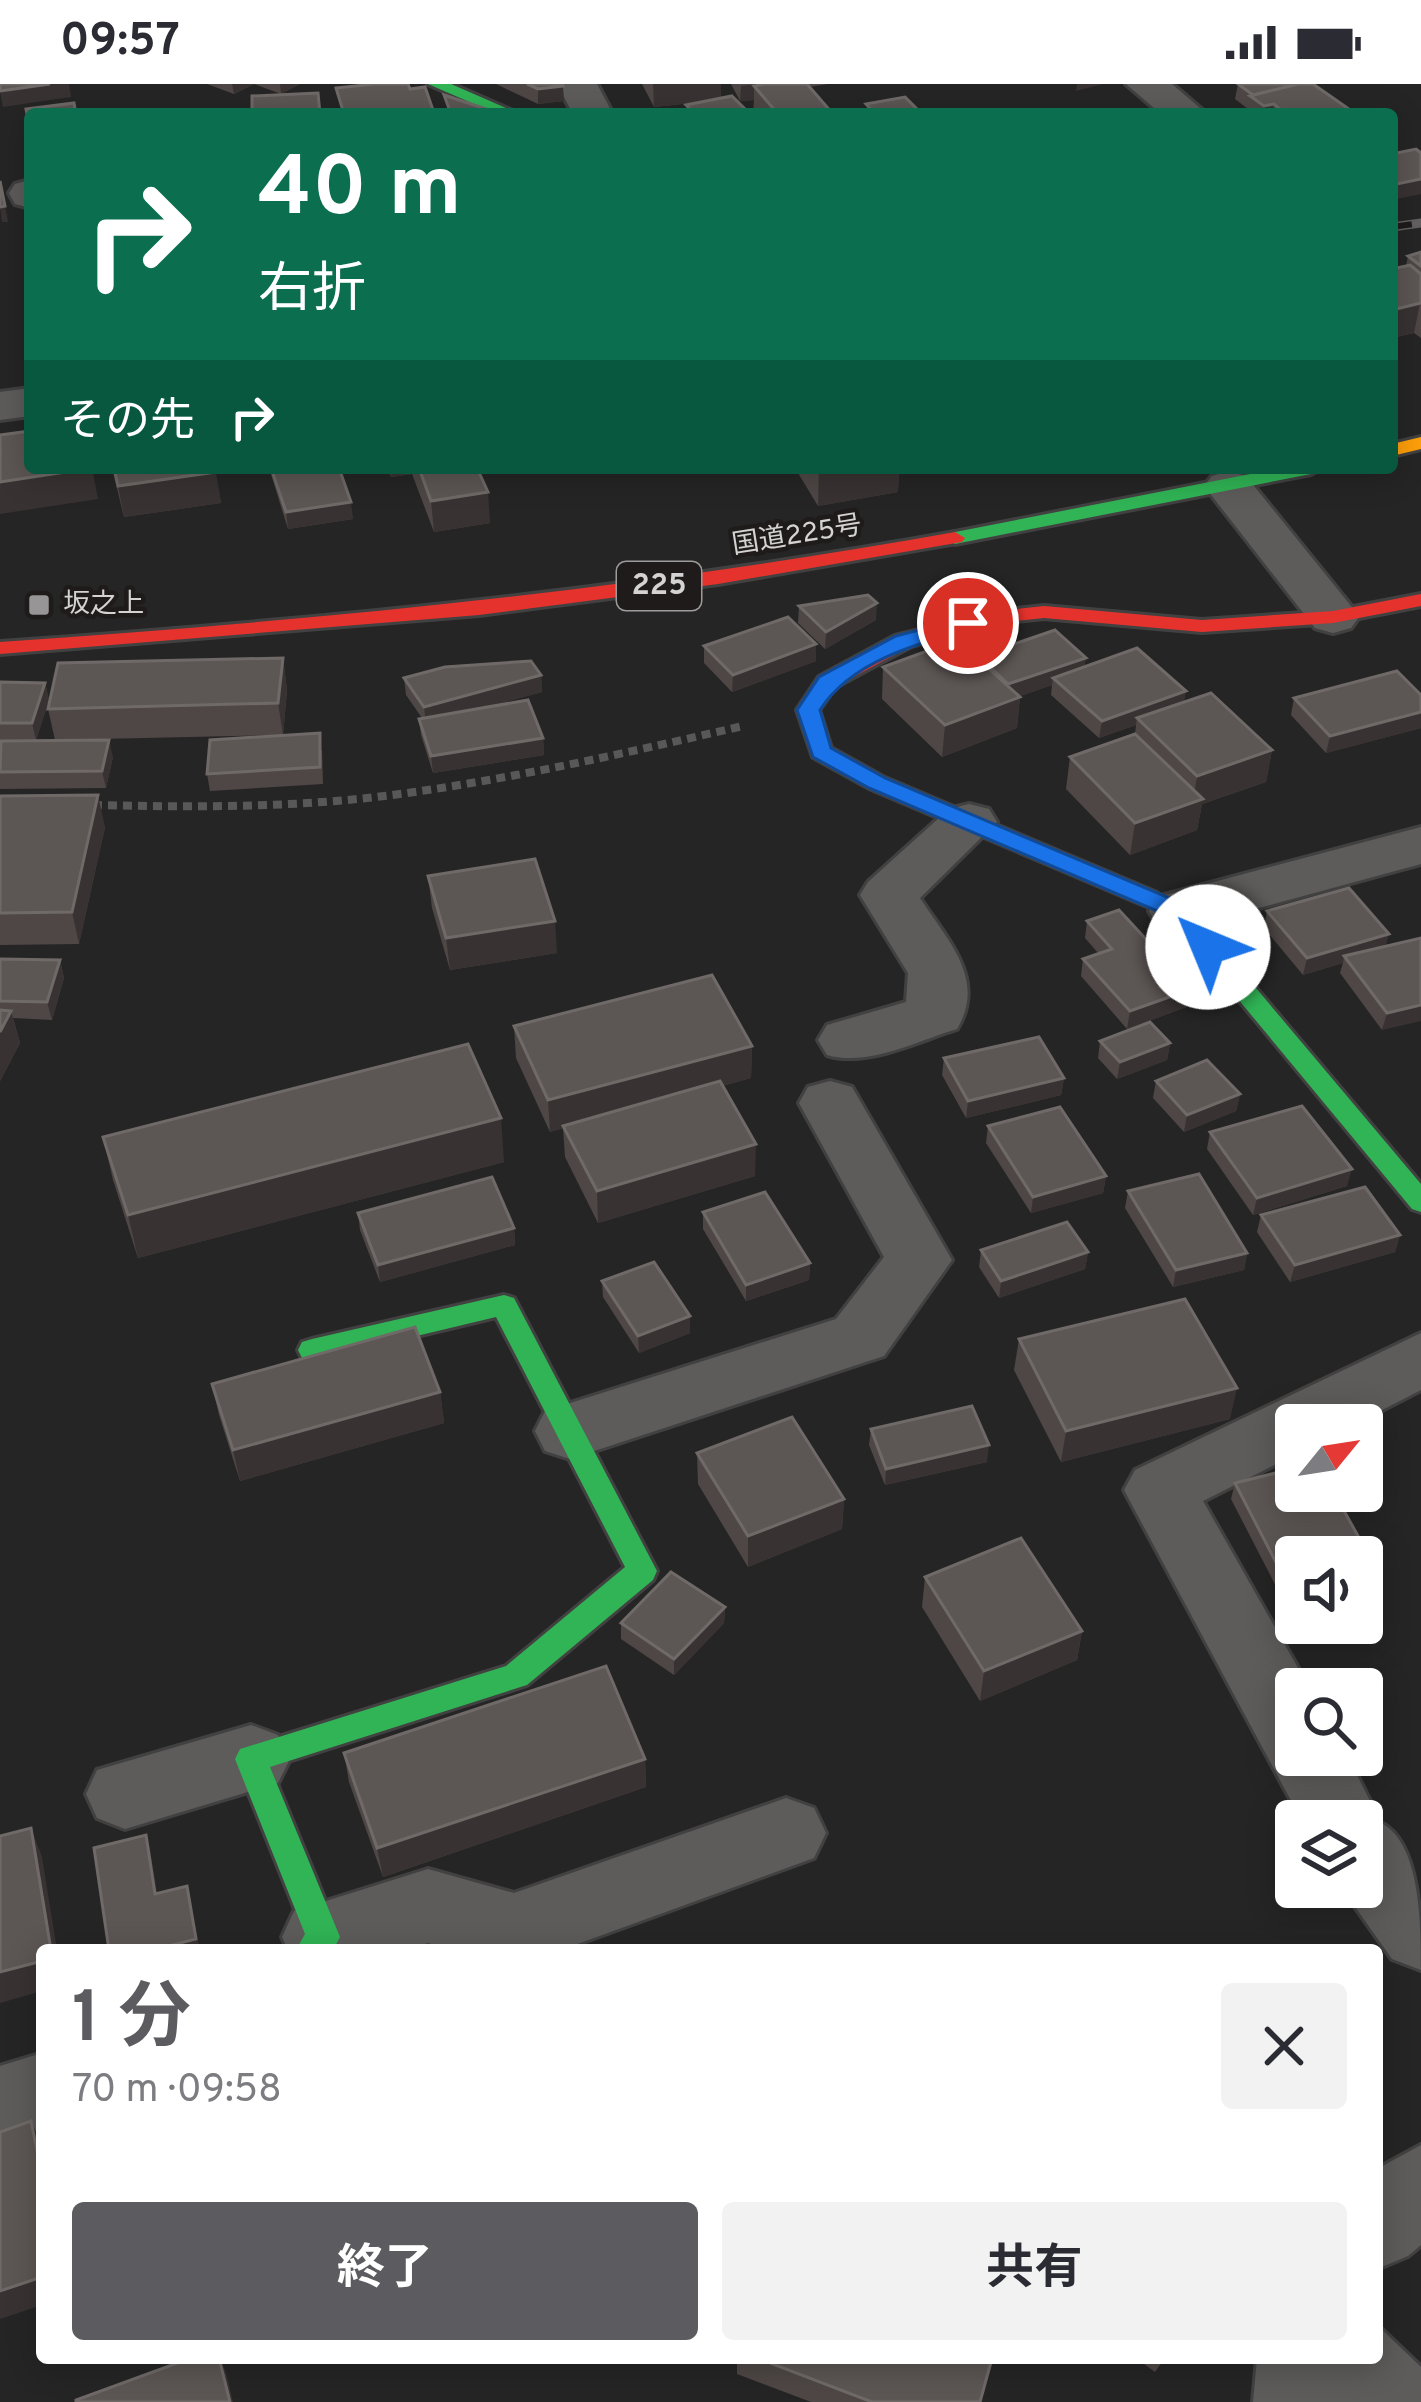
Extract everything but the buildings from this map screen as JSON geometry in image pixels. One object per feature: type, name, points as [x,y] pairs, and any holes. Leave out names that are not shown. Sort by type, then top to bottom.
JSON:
[{"type":"main road","points":[[436,84],[497,108]]},
{"type":"main road","name":"国道225号","points":[[0,648],[288,630],[794,569],[1223,477]]},
{"type":"main road","points":[[1421,600],[1333,617],[1202,626],[1044,612],[996,617],[904,641],[827,682],[808,710],[821,752],[877,783],[1178,911],[1421,1202]]},
{"type":"main road","points":[[312,1350],[504,1305],[642,1570],[516,1676],[251,1759],[318,1943]]},
{"type":"street","points":[[1146,84],[1179,108]]},
{"type":"street","points":[[1223,477],[1333,617]]},
{"type":"street","points":[[849,1040],[934,1014],[938,973],[889,895],[969,822]]},
{"type":"street","points":[[1178,911],[1421,844]]},
{"type":"street","points":[[570,1431],[860,1338],[920,1260],[830,1103]]},
{"type":"street","points":[[1275,1698],[1160,1490],[1421,1359]]},
{"type":"street","points":[[125,1793],[251,1759]]},
{"type":"street","points":[[318,1943],[428,1906],[514,1930],[786,1833]]},
{"type":"street","points":[[1383,1881],[1421,1933]]},
{"type":"street","points":[[0,2107],[36,2096]]},
{"type":"street","points":[[1383,2220],[1421,2188]]},
{"type":"street","points":[[1299,2402],[1302,2364]]},
{"type":"street","points":[[1354,2364],[1391,2402]]},
{"type":"path","points":[[70,805],[226,805],[410,793],[631,752],[808,710]]},
{"type":"railway","points":[[1398,226],[1421,223]]},
{"type":"traffic: fast","points":[[436,84],[497,108]]},
{"type":"traffic: fast","points":[[955,538],[1280,474]]},
{"type":"traffic: fast","points":[[1149,899],[1178,911],[1421,1202]]},
{"type":"traffic: fast","points":[[312,1350],[504,1305],[642,1571],[516,1676],[251,1759],[323,1937],[318,1944]]},
{"type":"traffic: slow","points":[[1398,449],[1421,443]]},
{"type":"traffic: jam","points":[[0,648],[479,608],[718,578],[955,538]]},
{"type":"traffic: jam","points":[[1149,899],[877,783],[821,752],[808,710],[827,682],[903,641],[996,617],[1044,612],[1202,626],[1333,617],[1421,600]]},
{"type":"place","name":"坂之上","points":[[39,605]]},
{"type":"route","points":[[968,623],[904,641],[827,682],[808,710],[821,752],[877,783],[1178,911],[1208,947]]}]
